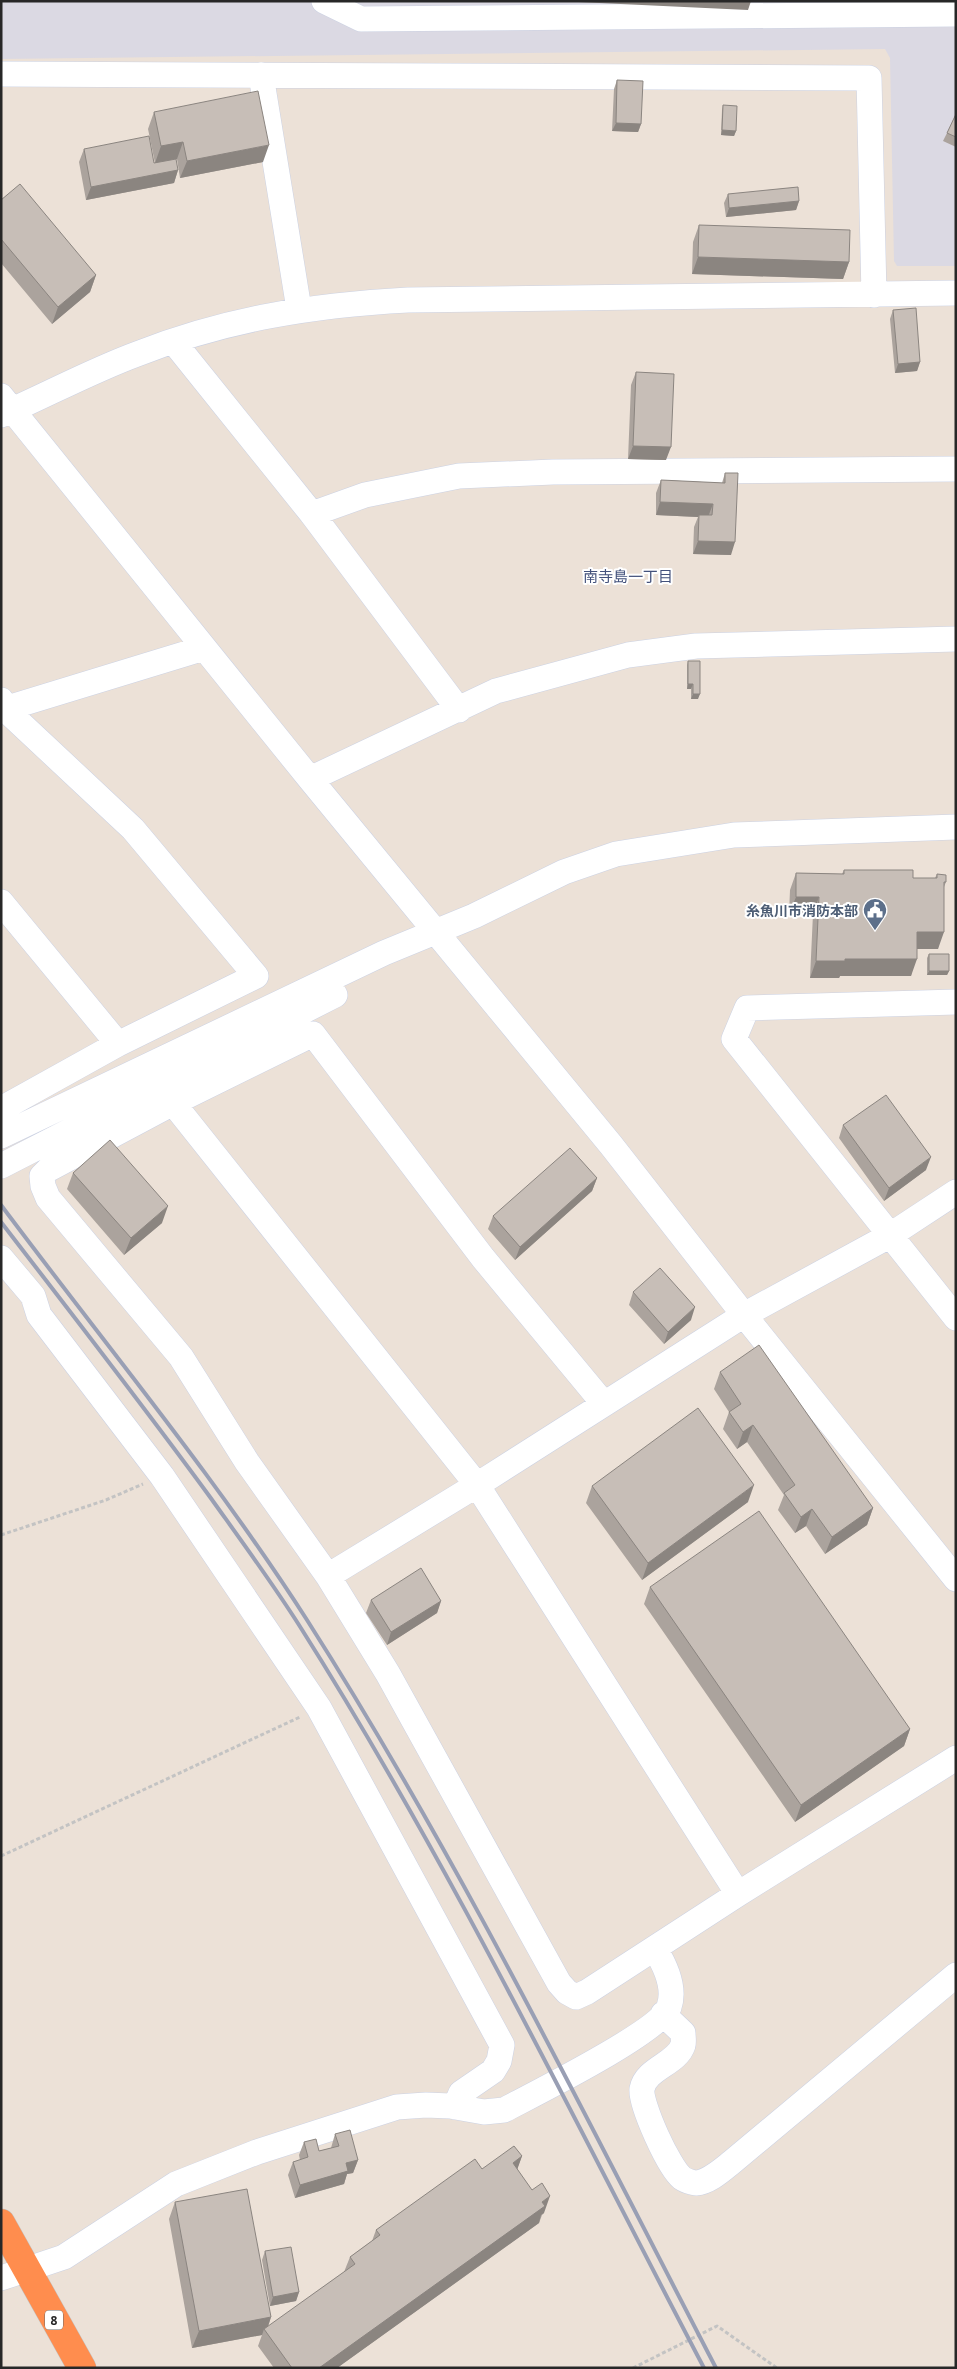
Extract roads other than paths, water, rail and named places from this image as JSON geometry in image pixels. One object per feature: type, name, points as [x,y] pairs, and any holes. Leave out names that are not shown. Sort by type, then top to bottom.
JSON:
[{"type":"highway","name":"8","points":[[1,2223],[82,2368]]},
{"type":"street","points":[[324,1],[361,19],[956,14]]},
{"type":"street","points":[[1,74],[869,78],[874,295]]},
{"type":"street","points":[[261,75],[299,309]]},
{"type":"street","points":[[956,293],[408,300],[299,309],[222,326],[173,340],[5,407],[611,1145],[744,1315],[956,1579]]},
{"type":"street","points":[[173,340],[312,514],[459,710]]},
{"type":"street","points":[[312,514],[365,495],[459,476],[553,472],[956,469]]},
{"type":"street","points":[[310,779],[496,691],[628,655],[696,646],[956,638]]},
{"type":"street","points":[[2,706],[204,648]]},
{"type":"street","points":[[1,1109],[118,1044],[256,976],[133,829],[2,706]]},
{"type":"street","points":[[1,1136],[384,953],[437,933],[564,872],[616,854],[734,835],[956,827]]},
{"type":"street","points":[[1,902],[118,1044]]},
{"type":"street","points":[[1,1166],[391,966],[437,933]]},
{"type":"street","points":[[956,1002],[747,1008],[734,1039],[956,1318]]},
{"type":"street","points":[[604,1404],[483,1258],[313,1034],[172,1103],[49,1169],[42,1176],[42,1186],[48,1198],[181,1358],[248,1462],[328,1576],[388,1674],[559,1983],[567,1992],[576,1997],[587,1992],[738,1894],[956,1758]]},
{"type":"street","points":[[172,1103],[476,1485],[738,1894]]},
{"type":"street","points":[[328,1576],[476,1485],[744,1315],[889,1236],[956,1192]]},
{"type":"street","points":[[1,1258],[32,1296],[39,1315],[162,1476],[319,1708],[502,2045],[499,2061],[493,2072],[462,2093],[455,2107]]},
{"type":"street","points":[[1,2278],[27,2271],[64,2257],[176,2184],[207,2170],[397,2108],[426,2105],[484,2112],[504,2110],[643,2034],[663,2014],[669,2006],[670,1982],[655,1949]]},
{"type":"street","points":[[663,2014],[683,2033],[683,2045],[675,2056],[646,2080],[642,2088],[642,2102],[647,2116],[674,2168],[682,2178],[696,2183],[715,2176],[956,1975]]},
{"type":"railway","points":[[1,1205],[158,1410],[234,1513],[307,1620],[363,1711],[417,1803],[520,1990],[716,2368]]},
{"type":"railway","points":[[1,1222],[210,1497],[299,1625],[408,1806],[459,1899],[704,2368]]},
{"type":"place","name":"糸魚川市消防本部","points":[[875,931]]},
{"type":"district","name":"南寺島一丁目","points":[[628,576]]}]
